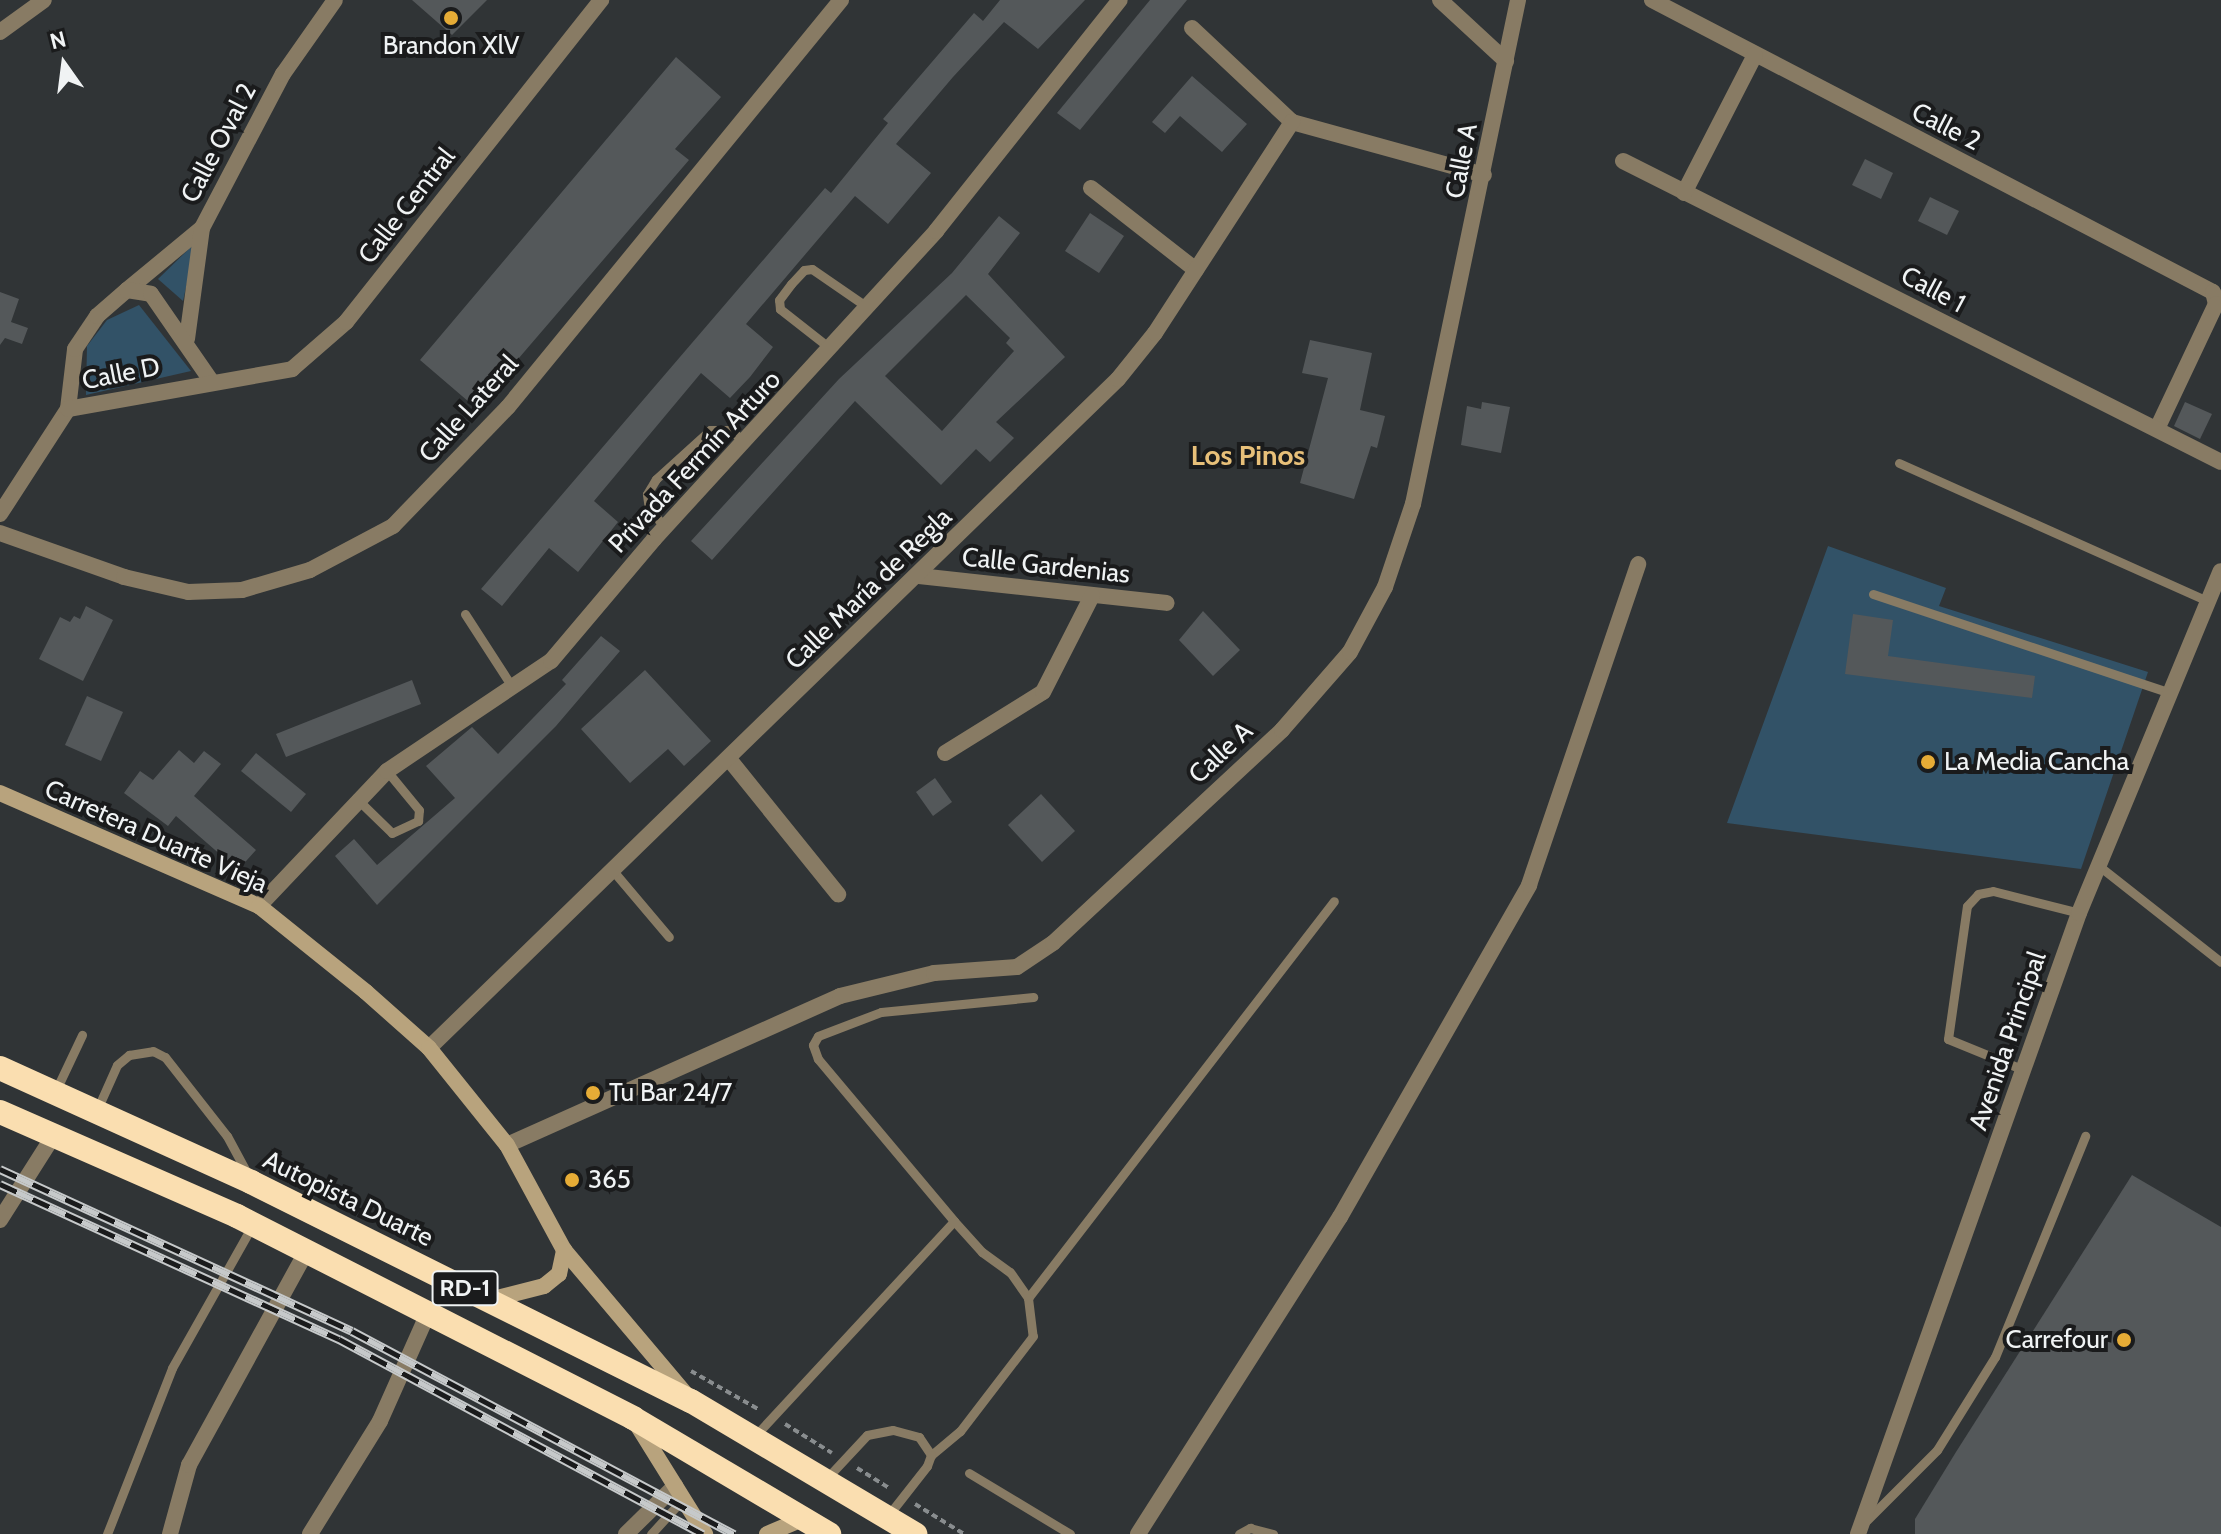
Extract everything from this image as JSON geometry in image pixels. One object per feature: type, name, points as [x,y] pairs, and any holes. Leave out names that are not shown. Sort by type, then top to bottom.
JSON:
[{"type":"highway","name":"Autopista Duarte","points":[[0,1068],[251,1182],[691,1401],[915,1534]]},
{"type":"highway","name":"RD-1","points":[[0,1112],[253,1224],[428,1313],[633,1418],[829,1534]]},
{"type":"main road","name":"Carretera Duarte Vieja","points":[[0,793],[259,906],[429,1048],[507,1145],[564,1250],[691,1401]]},
{"type":"main road","points":[[489,1300],[544,1286],[559,1274],[564,1250]]},
{"type":"main road","points":[[633,1418],[705,1534]]},
{"type":"main road","points":[[767,1534],[803,1519]]},
{"type":"street","points":[[0,32],[44,0]]},
{"type":"street","name":"Calle Oval 2","points":[[68,409],[75,349],[97,316],[202,228],[283,74],[335,0]]},
{"type":"street","name":"Calle Central","points":[[212,382],[240,382],[292,369],[346,322],[601,0]]},
{"type":"street","name":"Calle Lateral","points":[[0,533],[124,577],[188,592],[242,590],[310,570],[393,526],[508,407],[841,0]]},
{"type":"street","name":"Privada Fermín Arturo","points":[[259,906],[356,798],[387,771],[551,661],[665,527],[831,349],[1120,0]]},
{"type":"street","points":[[1440,0],[1506,61]]},
{"type":"street","name":"Calle A","points":[[507,1145],[840,996],[934,973],[1017,967],[1053,943],[1282,730],[1350,652],[1385,587],[1413,504],[1484,175],[1518,0]]},
{"type":"street","name":"Calle 2","points":[[1652,0],[2213,292],[2216,298],[2157,429]]},
{"type":"street","points":[[1192,28],[1292,122],[1484,175]]},
{"type":"street","points":[[1684,193],[1755,55]]},
{"type":"street","name":"Calle María de Regla","points":[[429,1048],[919,576],[1118,379],[1196,270],[1292,122]]},
{"type":"street","name":"Calle 1","points":[[1623,161],[2221,462]]},
{"type":"street","points":[[1091,188],[1196,270]]},
{"type":"street","points":[[187,339],[202,228]]},
{"type":"street","points":[[127,290],[151,294],[187,339],[212,382]]},
{"type":"street","name":"Calle D","points":[[0,514],[68,409],[212,382]]},
{"type":"street","points":[[1138,1534],[1340,1217],[1529,885],[1638,564]]},
{"type":"street","name":"Avenida Principal","points":[[1860,1530],[2079,913],[2220,574]]},
{"type":"street","name":"Calle Gardenias","points":[[919,576],[1167,603]]},
{"type":"street","points":[[945,753],[1043,692],[1092,596]]},
{"type":"street","points":[[729,759],[838,894]]},
{"type":"street","points":[[0,1220],[54,1135]]},
{"type":"street","points":[[170,1534],[189,1465],[306,1252]]},
{"type":"street","points":[[310,1534],[380,1421],[428,1313]]},
{"type":"street","points":[[626,1534],[679,1492]]},
{"type":"lane","points":[[831,349],[780,309],[779,300],[797,277],[812,269],[867,307]]},
{"type":"lane","points":[[665,527],[649,509],[647,494],[656,479],[710,430],[731,430],[745,443]]},
{"type":"lane","points":[[1899,463],[2208,601]]},
{"type":"lane","points":[[1873,594],[2171,693]]},
{"type":"lane","points":[[465,614],[511,685]]},
{"type":"lane","points":[[356,798],[392,833],[418,821],[419,810],[387,771]]},
{"type":"lane","points":[[2099,866],[2221,962]]},
{"type":"lane","points":[[614,872],[669,937]]},
{"type":"lane","points":[[2024,1070],[1948,1039],[1967,906],[1978,894],[1993,891],[2079,913]]},
{"type":"lane","points":[[1028,1298],[1334,901]]},
{"type":"lane","points":[[887,1517],[931,1455],[960,1431],[1033,1336],[1028,1298],[1010,1272],[982,1252],[954,1221],[818,1059],[813,1045],[818,1036],[881,1012],[1033,997]]},
{"type":"lane","points":[[54,1093],[82,1035]]},
{"type":"lane","points":[[96,1112],[117,1065],[129,1055],[153,1051],[165,1057],[227,1136],[251,1182]]},
{"type":"lane","points":[[1860,1530],[1937,1450],[1995,1357],[2085,1136]]},
{"type":"lane","points":[[753,1438],[954,1221]]},
{"type":"lane","points":[[107,1534],[172,1368],[253,1224]]},
{"type":"lane","points":[[825,1480],[867,1435],[893,1430],[919,1437],[931,1455]]},
{"type":"lane","points":[[969,1473],[1070,1534]]},
{"type":"lane","points":[[651,1534],[679,1492]]},
{"type":"lane","points":[[1239,1534],[1250,1528],[1273,1534]]},
{"type":"path","points":[[678,1363],[964,1534]]},
{"type":"shaded area","points":[[196,242],[183,301],[158,279]]},
{"type":"shaded area","points":[[139,305],[191,371],[86,395],[87,346],[107,320]]},
{"type":"shaded area","points":[[1828,546],[1946,588],[1939,606],[2148,672],[2081,869],[1727,823]]},
{"type":"building","name":"Brandon XlV","points":[[412,0],[487,0],[452,35]]},
{"type":"building","points":[[1000,0],[1085,0],[1038,49],[1004,22],[953,77],[896,144],[931,173],[888,224],[855,196],[746,324],[773,347],[750,377],[730,398],[701,373],[594,501],[618,522],[578,572],[549,548],[502,606],[481,589],[825,188],[831,193],[888,123],[883,119],[974,13],[983,21]]},
{"type":"building","points":[[1150,0],[1187,0],[1080,130],[1057,113]]},
{"type":"building","points":[[676,57],[721,97],[675,149],[689,160],[476,408],[420,360]]},
{"type":"building","points":[[1192,76],[1247,124],[1222,152],[1180,116],[1165,133],[1152,122]]},
{"type":"building","points":[[1865,159],[1893,173],[1881,199],[1852,185]]},
{"type":"building","points":[[1930,197],[1959,211],[1947,235],[1918,221]]},
{"type":"building","points":[[1090,213],[1124,236],[1099,273],[1065,251]]},
{"type":"building","points":[[999,216],[1020,233],[988,274],[1065,357],[996,422],[1014,438],[990,462],[976,449],[941,485],[855,401],[712,560],[691,541],[839,379],[952,273]],"holes":[[[966,295],[1010,338],[1006,343],[1014,351],[942,431],[885,376]]]},
{"type":"building","points":[[0,292],[19,299],[11,322],[28,328],[22,344],[5,338],[0,345]]},
{"type":"building","points":[[1310,340],[1372,353],[1360,410],[1385,416],[1377,448],[1371,446],[1354,499],[1300,483],[1328,378],[1302,373]]},
{"type":"building","points":[[1482,402],[1510,407],[1501,453],[1461,445],[1467,406],[1481,409]]},
{"type":"building","points":[[2185,402],[2212,414],[2200,439],[2174,426]]},
{"type":"building","points":[[86,606],[113,620],[83,681],[39,659],[60,617],[70,622],[74,616],[80,619]]},
{"type":"building","points":[[1203,611],[1240,650],[1213,676],[1179,640]]},
{"type":"building","points":[[1853,614],[1893,620],[1888,656],[2035,676],[2032,698],[1845,674]]},
{"type":"building","points":[[601,636],[620,651],[556,726],[377,905],[335,856],[354,839],[377,865],[455,798],[426,766],[472,727],[498,754],[566,684],[562,680]]},
{"type":"building","points":[[645,670],[711,741],[684,766],[668,749],[630,783],[581,729]]},
{"type":"building","points":[[412,680],[421,704],[286,757],[276,734]]},
{"type":"building","points":[[87,696],[123,712],[101,761],[65,745]]},
{"type":"building","points":[[179,750],[194,763],[204,751],[221,764],[194,796],[256,850],[238,870],[176,816],[168,826],[124,793],[140,771],[153,780]]},
{"type":"building","points":[[256,753],[306,794],[291,812],[241,771]]},
{"type":"building","points":[[935,778],[952,802],[933,816],[916,792]]},
{"type":"building","points":[[1041,794],[1075,831],[1042,862],[1008,825]]},
{"type":"building","name":"Carrefour","points":[[2132,1175],[2221,1227],[2221,1534],[1915,1534],[1915,1519]]},
{"type":"railway","points":[[0,1169],[352,1331],[734,1534]]},
{"type":"railway","points":[[0,1184],[339,1339],[703,1534]]},
{"type":"place","name":"Brandon XlV","points":[[451,18]]},
{"type":"place","name":"La Media Cancha","points":[[1928,762]]},
{"type":"place","name":"Tu Bar 24/7","points":[[593,1093]]},
{"type":"place","name":"365","points":[[572,1180]]},
{"type":"place","name":"Carrefour","points":[[2124,1340]]},
{"type":"district","name":"Los Pinos","points":[[1248,455]]}]
